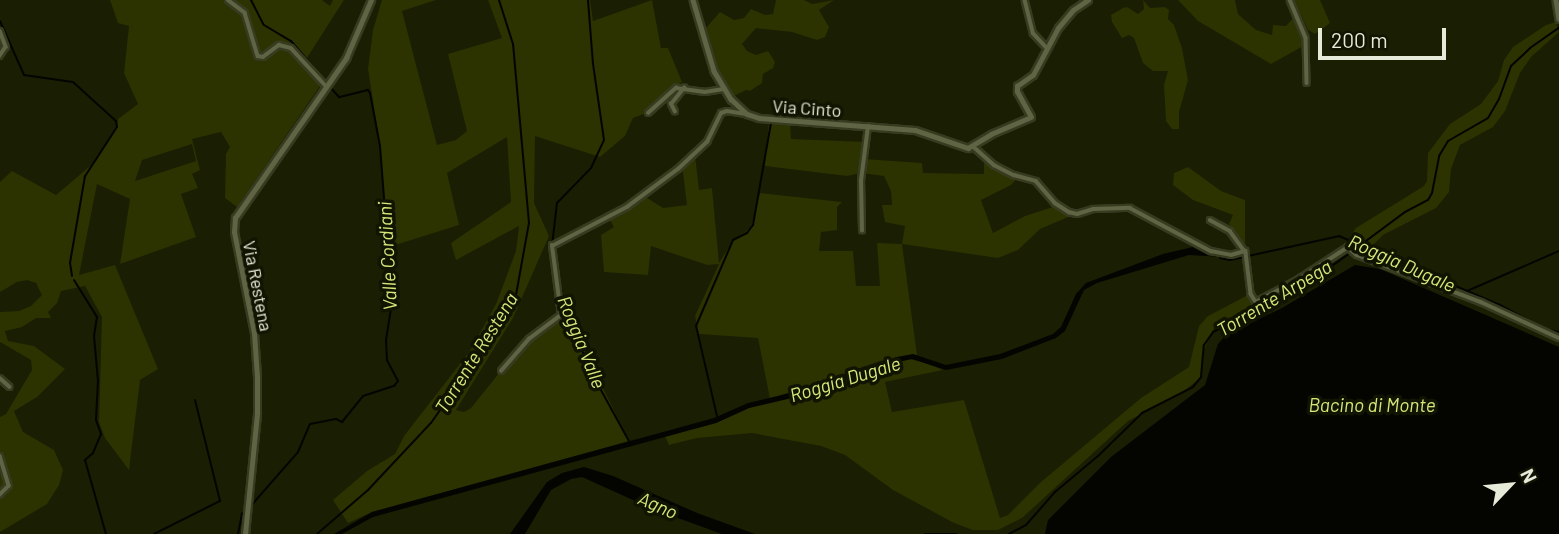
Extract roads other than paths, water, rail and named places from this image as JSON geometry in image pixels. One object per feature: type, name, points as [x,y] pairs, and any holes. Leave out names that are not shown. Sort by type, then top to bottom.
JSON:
[{"type":"street","points":[[228,0],[245,13],[258,56],[263,57],[279,45],[291,48],[327,87]]},
{"type":"street","name":"Via Restena","points":[[245,534],[258,397],[254,333],[234,232],[234,218],[351,51],[371,0]]},
{"type":"street","name":"Via Cinto","points":[[693,0],[712,65],[725,89],[747,114],[760,118],[915,130],[968,148],[974,147]]},
{"type":"street","points":[[1025,0],[1033,33],[1048,49]]},
{"type":"street","points":[[1088,0],[1075,7],[1063,22],[1033,75],[1016,88],[1031,117],[991,134],[974,147],[993,165],[1035,181],[1055,203],[1069,212],[1077,214],[1093,209],[1130,208],[1211,251],[1231,255],[1246,254]]},
{"type":"street","points":[[1290,0],[1308,49],[1307,83]]},
{"type":"street","points":[[1556,0],[1559,19]]},
{"type":"street","points":[[0,31],[6,47],[0,56]]},
{"type":"street","points":[[648,113],[671,92],[684,88],[705,92],[725,89]]},
{"type":"street","points":[[675,112],[671,104],[684,88]]},
{"type":"street","points":[[501,371],[529,339],[561,315],[552,246],[627,206],[678,169],[707,142],[721,113],[727,111],[747,114]]},
{"type":"street","points":[[862,231],[861,181],[868,126]]},
{"type":"street","points":[[1210,220],[1224,226],[1246,254],[1254,301],[1258,302],[1352,251],[1481,302],[1559,338]]},
{"type":"street","points":[[0,378],[10,387]]},
{"type":"street","points":[[0,456],[9,486],[0,495]]},
{"type":"water","points":[[1197,246],[1224,257],[1189,255],[1097,283],[1084,290],[1065,331],[1056,338],[1002,359],[946,370],[912,359],[898,362],[792,398],[749,408],[716,423],[373,517],[342,534],[334,534],[372,512],[714,418],[748,403],[790,393],[897,357],[913,354],[946,365],[1000,354],[1053,334],[1061,327],[1076,294],[1086,283],[1163,254]]},
{"type":"water","name":"Bacino di Monte","points":[[1355,265],[1380,269],[1559,347],[1559,534],[1045,534],[1048,520],[1111,457],[1205,385],[1218,344],[1226,335],[1282,308]]},
{"type":"water","name":"Agno","points":[[584,467],[613,476],[697,513],[755,534],[722,534],[653,509],[582,477],[571,479],[551,490],[525,534],[510,534],[547,482],[562,473]]},
{"type":"waterway","name":"Valle Cordiani","points":[[251,0],[264,25],[291,41],[327,83]]},
{"type":"waterway","name":"Torrente Restena","points":[[317,534],[368,490],[431,423],[498,327],[516,295],[529,223],[513,44],[499,0]]},
{"type":"waterway","name":"Roggia Valle","points":[[552,246],[557,203],[591,168],[604,140],[593,64],[588,0]]},
{"type":"waterway","points":[[0,21],[24,75],[73,82],[116,121],[117,127],[85,176],[70,263],[72,276]]},
{"type":"waterway","name":"Torrente Arpega","points":[[1009,534],[1026,525],[1055,492],[1098,456],[1142,413],[1193,387],[1201,377],[1204,345],[1213,332],[1287,295],[1339,261],[1405,212],[1428,200],[1432,193],[1439,156],[1448,141],[1488,118],[1499,99],[1511,66],[1530,48],[1559,28]]},
{"type":"waterway","name":"Valle Cordiani","points":[[249,508],[298,452],[310,424],[336,419],[342,422],[363,396],[394,386],[398,381],[387,360],[386,340],[392,302],[380,146],[370,93],[368,90],[339,97],[330,87]]},
{"type":"waterway","points":[[717,416],[696,326],[733,240],[747,233],[753,225],[771,123]]},
{"type":"waterway","name":"Roggia Dugale","points":[[1220,258],[1230,260],[1339,236],[1498,304],[1545,329],[1559,332]]},
{"type":"waterway","points":[[1467,291],[1559,251]]},
{"type":"waterway","name":"Roggia Valle","points":[[557,272],[565,308],[590,370],[630,443]]},
{"type":"waterway","points":[[74,280],[97,317],[94,336],[98,381],[96,420],[101,434],[93,453],[85,460],[106,534]]},
{"type":"waterway","points":[[154,534],[220,501],[195,400]]},
{"type":"waterway","name":"Valle Cordiani","points":[[238,534],[242,513]]},
{"type":"waterway","name":"Torrente Arpega","points":[[925,534],[956,534]]}]
